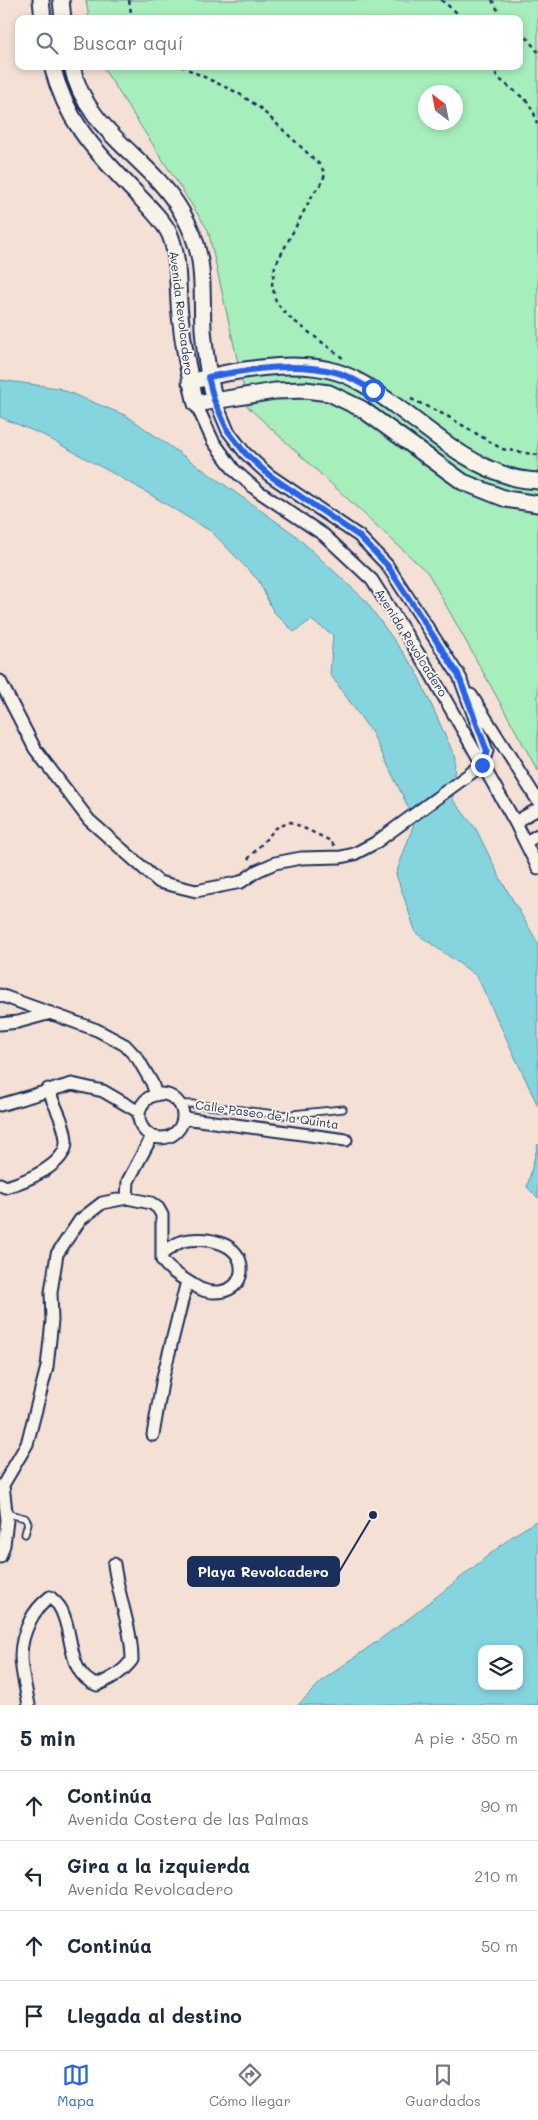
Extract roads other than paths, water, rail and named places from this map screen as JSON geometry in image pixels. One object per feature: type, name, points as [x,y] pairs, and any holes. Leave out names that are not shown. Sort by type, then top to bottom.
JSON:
[{"type":"main road","points":[[41,0],[42,15]]},
{"type":"main road","points":[[61,0],[63,15]]},
{"type":"main road","name":"Avenida Revolcadero","points":[[53,70],[58,90],[77,127],[108,165],[149,207],[170,234],[176,260],[180,314],[190,382],[196,404]]},
{"type":"main road","name":"Avenida Revolcadero","points":[[74,70],[88,107],[110,134],[164,187],[181,210],[194,237],[202,263],[203,328],[208,377],[214,400]]},
{"type":"main road","points":[[190,382],[208,377],[276,368],[304,367],[337,372],[373,390],[474,462],[512,477],[538,481]]},
{"type":"main road","points":[[196,404],[275,391],[305,390],[329,394],[362,409],[463,482],[506,499],[538,504]]},
{"type":"street","name":"Avenida Revolcadero","points":[[214,400],[228,431],[245,453],[269,475],[359,536],[392,572],[538,801]]},
{"type":"street","name":"Avenida Revolcadero","points":[[196,404],[213,441],[234,470],[258,491],[324,535],[372,580],[421,656],[515,822],[538,868]]},
{"type":"street","points":[[258,491],[269,475]]},
{"type":"street","points":[[0,681],[35,749],[89,820],[159,882],[196,891],[240,882],[257,871],[275,863],[301,858],[341,857],[354,854],[375,843],[469,776],[482,765],[487,751],[458,674]]},
{"type":"street","points":[[515,822],[538,809]]},
{"type":"street","points":[[526,842],[538,835]]},
{"type":"street","points":[[0,995],[97,1030],[125,1045],[138,1059],[156,1094]]},
{"type":"street","points":[[0,1024],[18,1022],[51,1013]]},
{"type":"street","points":[[0,1105],[72,1084],[103,1092],[139,1112]]},
{"type":"street","points":[[0,1184],[5,1187],[22,1183],[54,1163],[62,1153],[66,1142],[63,1127],[48,1090]]},
{"type":"street","points":[[156,1094],[165,1094],[174,1098],[180,1104],[184,1118],[178,1131],[173,1135],[166,1138],[152,1136],[143,1129],[139,1112],[142,1104],[148,1098],[156,1094]]},
{"type":"street","name":"Calle Paseo de la Quinta","points":[[184,1118],[346,1140]]},
{"type":"street","points":[[127,1198],[128,1181],[152,1136]]},
{"type":"street","points":[[0,1558],[4,1545],[7,1520],[3,1484],[27,1444],[47,1368],[52,1321],[51,1292],[57,1254],[80,1220],[102,1203],[127,1198],[151,1203],[158,1208],[162,1215],[162,1260],[166,1266],[187,1281],[200,1289],[219,1292],[229,1289],[236,1282],[241,1272],[234,1252],[223,1242],[209,1240],[183,1242],[163,1253]]},
{"type":"street","points":[[153,1435],[163,1377],[187,1281]]},
{"type":"street","points":[[29,1705],[20,1656],[22,1637],[41,1604],[50,1597],[59,1606],[76,1664],[86,1681],[97,1684],[113,1678],[122,1672],[132,1660],[132,1645],[117,1589],[114,1564]]},
{"type":"lane","points":[[180,1104],[283,1115],[343,1109]]},
{"type":"lane","points":[[5,1513],[25,1518],[28,1523],[25,1534]]},
{"type":"water","points":[[0,380],[58,388],[127,416],[294,534],[365,600],[415,669],[455,757],[453,800],[476,829],[501,880],[538,943],[538,1106],[477,976],[416,933],[396,874],[415,821],[372,733],[330,674],[333,635],[311,620],[294,632],[273,611],[259,581],[212,532],[136,486],[43,435],[0,417]]},
{"type":"water","points":[[538,1144],[538,1198],[527,1187]]},
{"type":"water","points":[[538,1520],[538,1705],[298,1705],[323,1680],[411,1617],[514,1535]]},
{"type":"place","name":"Playa Revolcadero","points":[[373,1515]]}]
